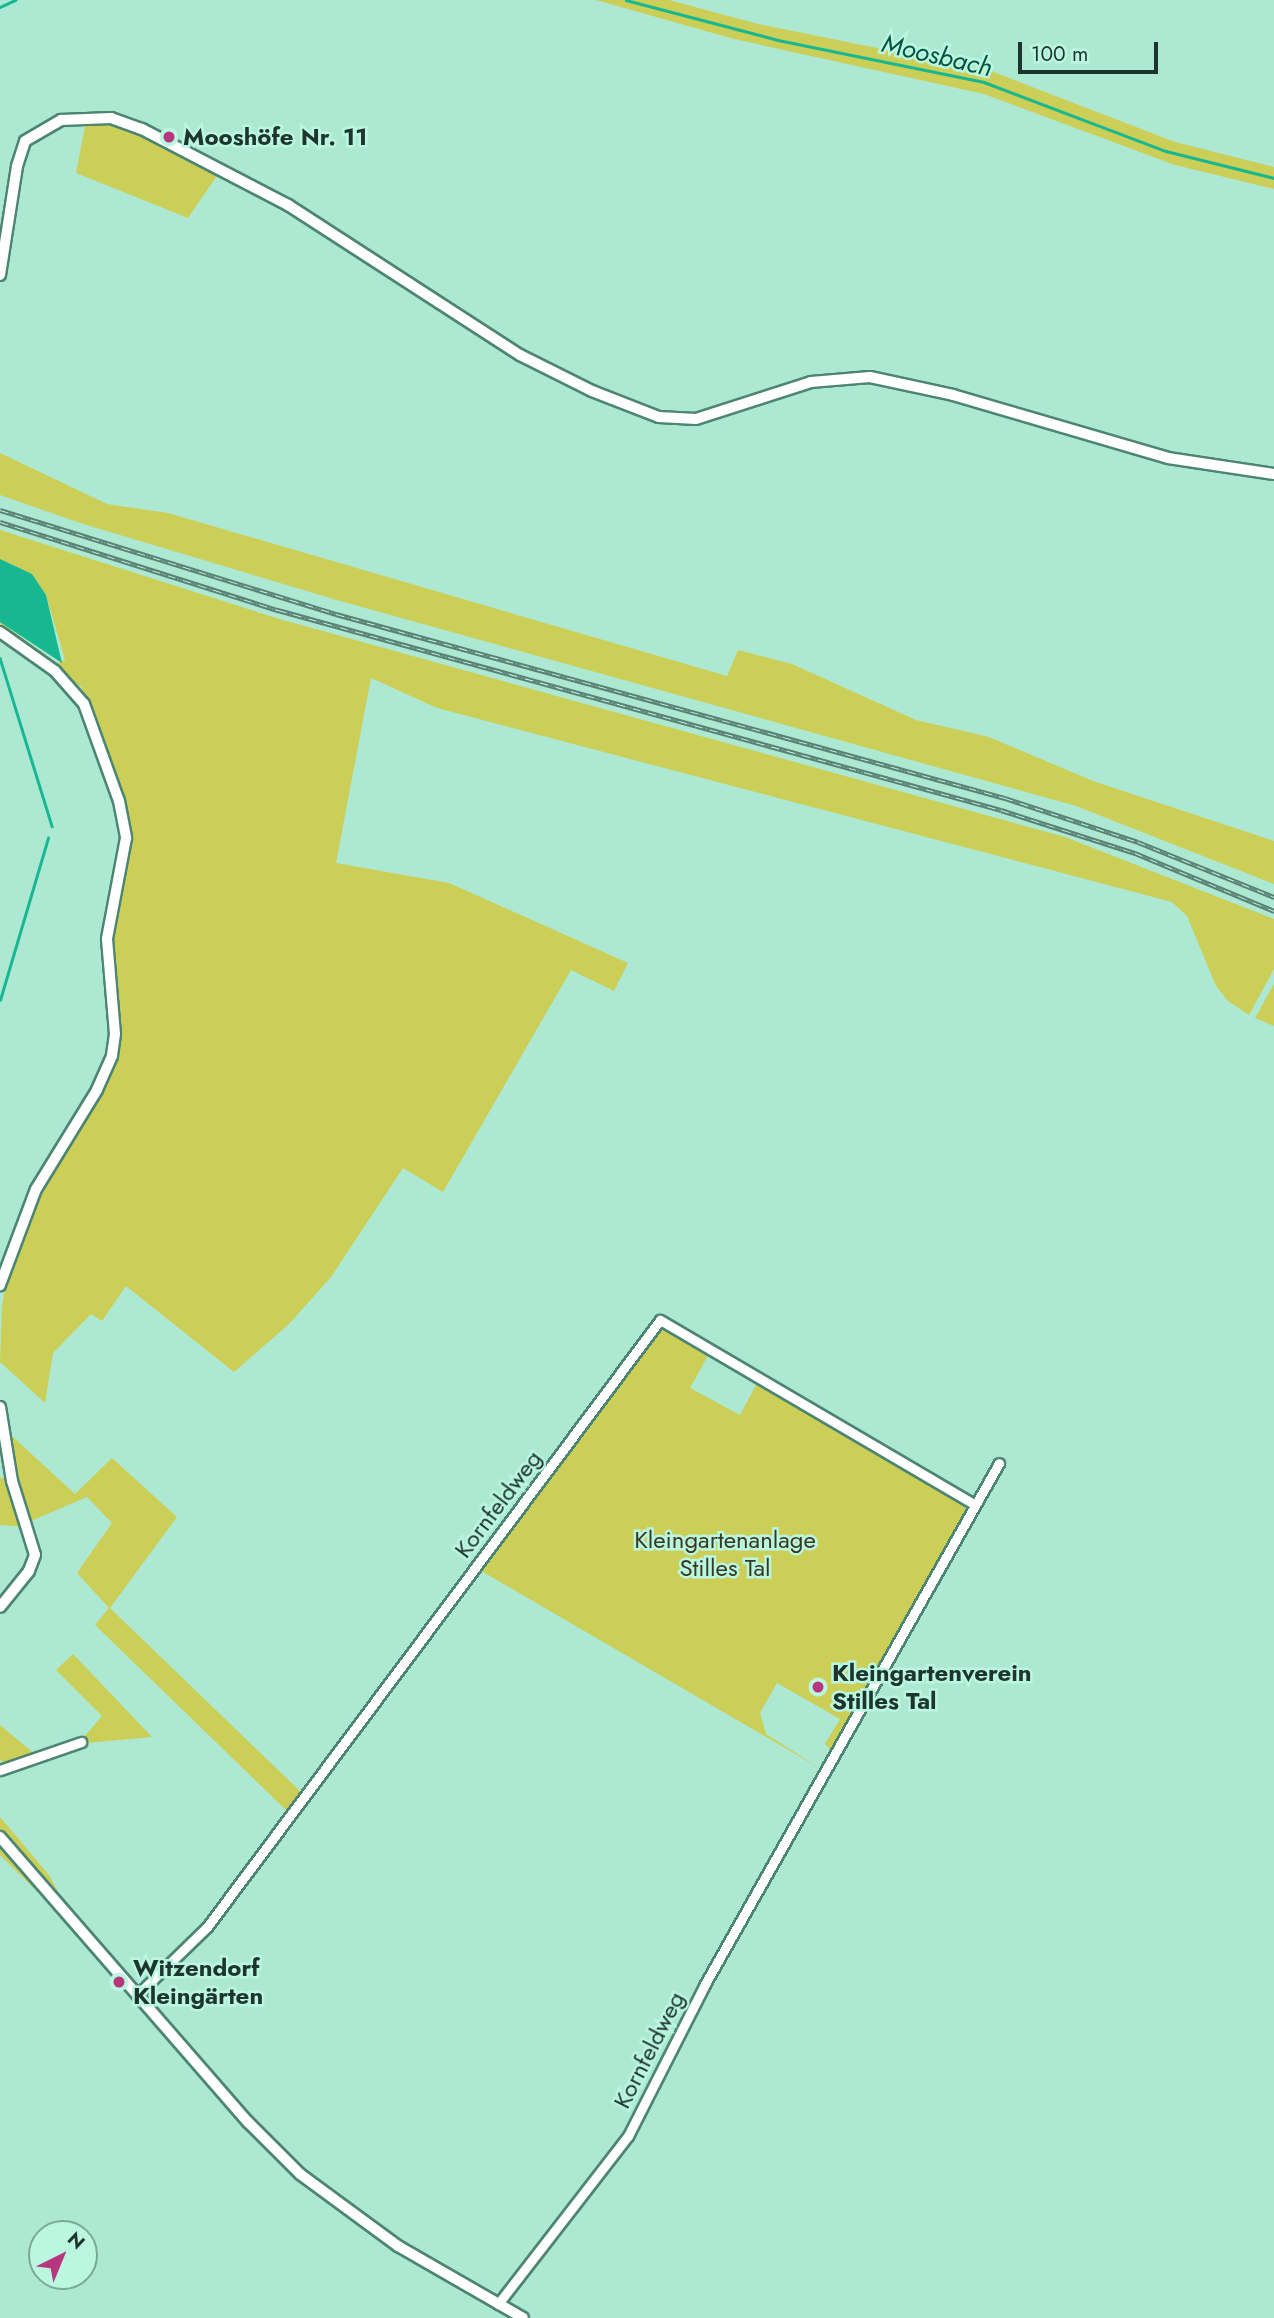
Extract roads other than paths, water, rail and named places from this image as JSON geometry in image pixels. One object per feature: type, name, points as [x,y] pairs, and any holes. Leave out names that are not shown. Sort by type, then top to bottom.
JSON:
[{"type":"street","points":[[0,275],[17,166],[25,141],[36,131],[61,120],[111,118],[142,129],[296,209],[520,355],[592,391],[659,417],[696,419],[811,382],[870,377],[953,395],[1178,460],[1274,474]]},
{"type":"street","points":[[0,1285],[36,1189],[97,1090],[112,1056],[115,1034],[107,939],[125,849],[119,801],[84,704],[61,676],[1,633]]},
{"type":"street","name":"Kornfeldweg","points":[[138,1994],[207,1927],[660,1320],[975,1505]]},
{"type":"street","points":[[0,1408],[12,1480],[35,1555],[29,1570],[0,1607]]},
{"type":"street","name":"Kornfeldweg","points":[[498,2304],[623,2143],[705,1984],[999,1463]]},
{"type":"street","points":[[0,1770],[81,1742]]},
{"type":"street","points":[[0,1837],[248,2122],[300,2174],[390,2241],[523,2318]]},
{"type":"waterway","name":"Moosbach","points":[[0,7],[15,0]]},
{"type":"waterway","name":"Moosbach","points":[[626,0],[778,40],[984,82],[1166,151],[1274,178]]},
{"type":"waterway","points":[[0,658],[52,826]]},
{"type":"waterway","points":[[0,1000],[48,838]]},
{"type":"railway","points":[[0,510],[336,614],[1005,798],[1138,842],[1274,897]]},
{"type":"railway","points":[[0,522],[278,610],[1001,810],[1135,853],[1274,911]]},
{"type":"place","name":"Mooshöfe Nr. 11","points":[[169,137]]},
{"type":"place","name":"Kleingartenverein Stilles Tal","points":[[818,1687]]},
{"type":"place","name":"Witzendorf Kleingärten","points":[[119,1982]]},
{"type":"park label","name":"Kleingartenanlage Stilles Tal","points":[[725,1554]]}]
